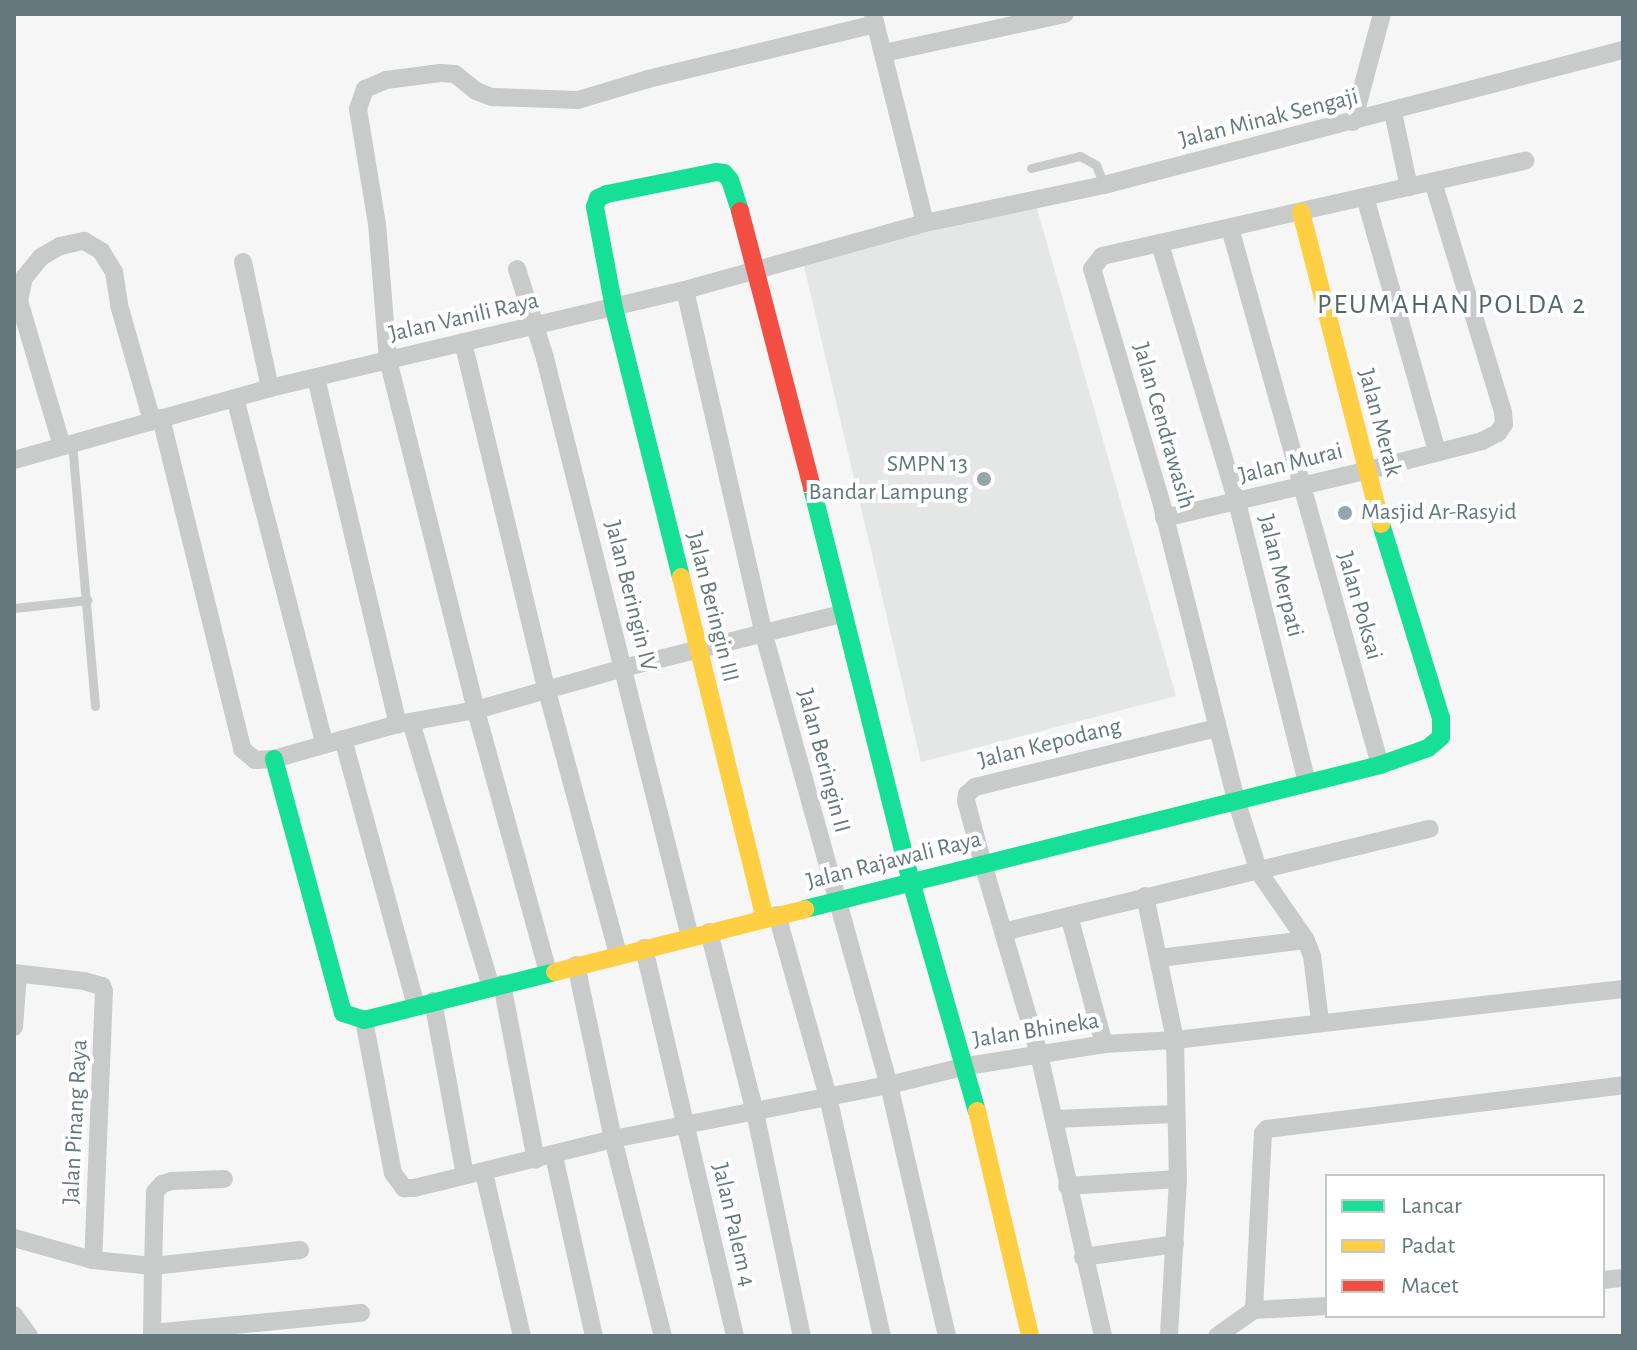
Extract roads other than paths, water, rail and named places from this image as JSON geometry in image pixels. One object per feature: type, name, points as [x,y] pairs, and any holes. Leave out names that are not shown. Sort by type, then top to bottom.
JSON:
[{"type":"street","points":[[884,53],[1065,14]]},
{"type":"street","points":[[1353,122],[1382,14]]},
{"type":"street","points":[[548,972],[476,710],[388,360],[377,224],[358,109],[365,89],[386,80],[441,73],[455,74],[476,91],[492,97],[578,100],[874,19],[925,223]]},
{"type":"street","name":"Jalan Minak Sengaji","points":[[925,223],[1104,185],[1623,50]]},
{"type":"street","points":[[1393,112],[1409,187]]},
{"type":"street","name":"Jalan Cendrawasih","points":[[1320,1021],[1312,956],[1306,940],[1259,872],[1236,800],[1164,518],[1092,269],[1102,256],[1525,161]]},
{"type":"street","name":"Jalan Beringin III","points":[[758,272],[739,205],[724,173],[598,198],[595,207],[614,308],[697,650],[771,916]]},
{"type":"street","name":"Jalan Murai","points":[[1164,518],[1365,471],[1482,441],[1498,433],[1504,424],[1433,182]]},
{"type":"street","points":[[1365,197],[1437,451]]},
{"type":"street","name":"Jalan Merak","points":[[1301,212],[1365,471],[1441,718],[1441,737]]},
{"type":"street","name":"Jalan Vanili Raya","points":[[14,460],[270,388],[758,272],[925,223]]},
{"type":"street","name":"Jalan Poksai","points":[[1230,228],[1299,485],[1380,765]]},
{"type":"street","points":[[67,445],[19,301],[24,278],[41,257],[60,246],[84,241],[101,251],[114,272],[119,305],[156,420],[242,749],[255,760],[274,759],[404,723],[476,710],[623,668],[842,614]]},
{"type":"street","name":"Jalan Merpati","points":[[1160,244],[1237,502],[1307,783]]},
{"type":"street","points":[[243,262],[270,388]]},
{"type":"street","name":"Jalan Beringin IV","points":[[517,269],[545,358],[690,937]]},
{"type":"street","points":[[758,272],[806,450],[842,614],[911,881],[967,1066],[1030,1336]]},
{"type":"street","name":"Jalan Beringin II","points":[[685,290],[764,635],[889,1085],[947,1336]]},
{"type":"street","points":[[463,342],[547,691],[618,955]]},
{"type":"street","points":[[316,378],[404,723],[496,985],[594,1336]]},
{"type":"street","points":[[235,398],[324,743]]},
{"type":"street","name":"Jalan Kepodang","points":[[1103,1336],[1039,1054],[983,864],[966,801],[967,794],[975,787],[1217,728]]},
{"type":"street","name":"Jalan Rajawali Raya","points":[[359,1020],[1380,765],[1428,748],[1441,737]]},
{"type":"street","points":[[343,739],[425,1003],[522,1336]]},
{"type":"street","points":[[274,759],[343,1013],[359,1020]]},
{"type":"street","points":[[1003,932],[1430,829]]},
{"type":"street","points":[[1145,896],[1175,1040],[1178,1179],[1169,1336]]},
{"type":"street","points":[[771,916],[828,1097],[882,1336]]},
{"type":"street","points":[[1069,916],[1104,1044]]},
{"type":"street","points":[[709,932],[755,1112],[802,1336]]},
{"type":"street","points":[[1159,958],[1306,940]]},
{"type":"street","name":"Jalan Palem 4","points":[[644,948],[735,1336]]},
{"type":"street","points":[[576,965],[613,1139],[663,1336]]},
{"type":"street","points":[[14,1027],[16,973]]},
{"type":"street","name":"Jalan Pinang Raya","points":[[16,973],[102,986],[106,1001],[93,1260]]},
{"type":"street","name":"Jalan Bhineka","points":[[359,1020],[397,1181],[404,1188],[414,1188],[613,1139],[1039,1054],[1104,1044],[1175,1040],[1320,1021],[1623,989]]},
{"type":"street","points":[[1254,1310],[1263,1133],[1267,1129],[1623,1085]]},
{"type":"street","points":[[1054,1119],[1175,1114]]},
{"type":"street","points":[[224,1179],[172,1181],[162,1184],[155,1192],[152,1334],[361,1313]]},
{"type":"street","points":[[1067,1186],[1178,1179]]},
{"type":"street","points":[[14,1238],[93,1260],[153,1266],[300,1250]]},
{"type":"street","points":[[1083,1257],[1175,1244]]},
{"type":"street","points":[[1217,1336],[1254,1310],[1325,1306]]},
{"type":"street","points":[[14,1315],[29,1336]]},
{"type":"lane","points":[[1031,168],[1080,156],[1096,165],[1104,185]]},
{"type":"lane","points":[[67,445],[88,600],[95,706]]},
{"type":"lane","points":[[14,608],[88,600]]},
{"type":"place","name":"SMPN 13 Bandar Lampung","points":[[984,479]]},
{"type":"place","name":"Masjid Ar-Rasyid","points":[[1345,513]]},
{"type":"district","name":"PEUMAHAN POLDA 2","points":[[1452,305]]}]
